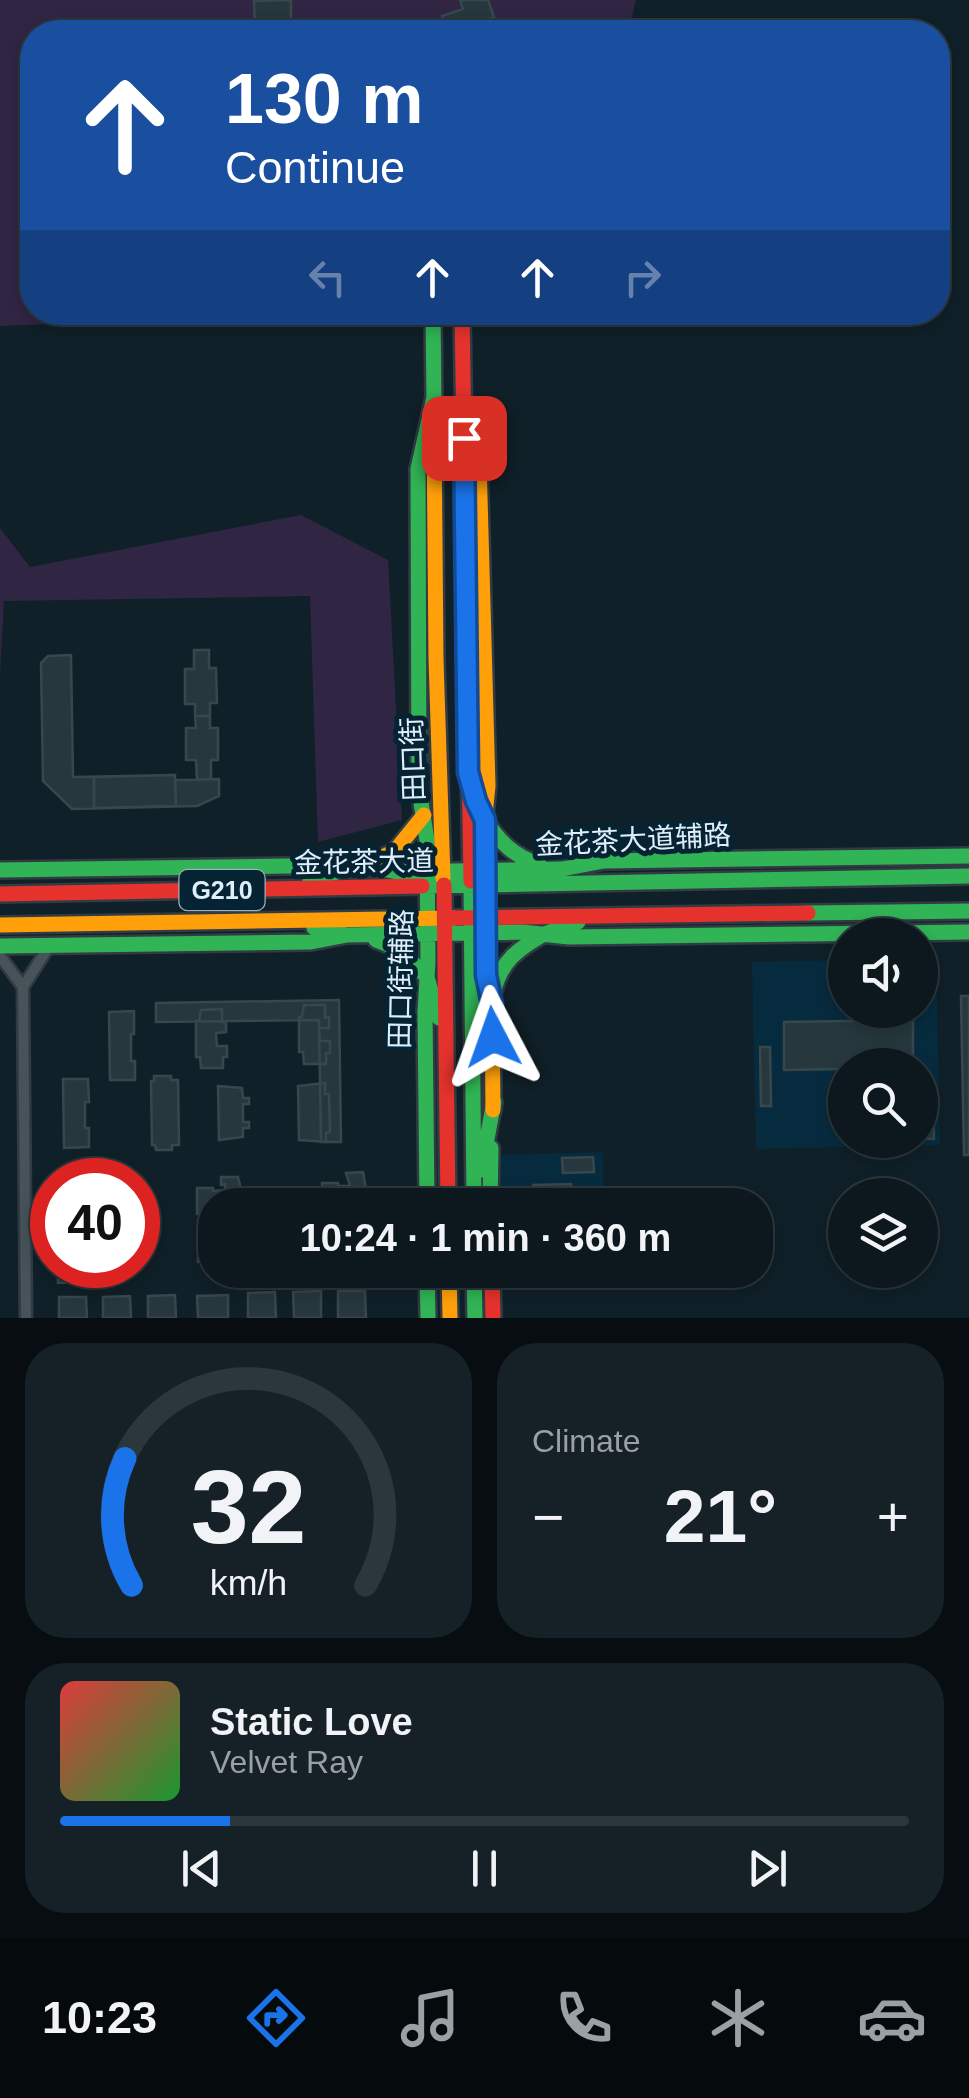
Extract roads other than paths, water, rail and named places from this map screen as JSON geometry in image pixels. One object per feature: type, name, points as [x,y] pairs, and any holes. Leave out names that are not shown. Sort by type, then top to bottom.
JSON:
[{"type":"main road","name":"田口街","points":[[433,325],[439,774],[435,879],[446,1042],[448,1188]]},
{"type":"main road","name":"田口街","points":[[462,325],[472,517],[468,772],[478,878]]},
{"type":"main road","name":"田口街辅路","points":[[434,397],[418,468],[418,790],[435,879]]},
{"type":"main road","points":[[472,517],[488,768],[478,878],[474,1188]]},
{"type":"main road","points":[[418,660],[436,659]]},
{"type":"main road","points":[[468,772],[485,820],[508,848],[525,861],[562,870]]},
{"type":"main road","points":[[281,889],[394,852],[423,818],[439,774]]},
{"type":"main road","name":"金花茶大道辅路","points":[[478,878],[604,862],[969,856]]},
{"type":"main road","points":[[0,870],[360,865],[435,879]]},
{"type":"main road","name":"金花茶大道","points":[[0,894],[281,889],[478,878],[969,876]]},
{"type":"main road","name":"金花茶大道","points":[[0,925],[272,920],[436,926],[594,916],[969,910]]},
{"type":"main road","points":[[492,1004],[497,976],[509,954],[544,934],[594,916]]},
{"type":"main road","points":[[272,920],[390,942],[406,952],[427,977],[446,1042]]},
{"type":"main road","points":[[478,925],[569,938],[969,932]]},
{"type":"main road","points":[[478,925],[492,1004],[494,1102],[490,1188]]},
{"type":"main road","name":"田口街辅路","points":[[426,1188],[425,1013],[436,926]]},
{"type":"main road","points":[[0,946],[312,942],[436,926]]},
{"type":"main road","points":[[477,1188],[494,1102]]},
{"type":"main road","points":[[427,1288],[428,1318]]},
{"type":"main road","points":[[450,1288],[450,1318]]},
{"type":"main road","points":[[474,1288],[475,1318]]},
{"type":"main road","points":[[492,1288],[493,1318]]},
{"type":"street","points":[[26,1318],[23,987],[50,945],[50,924]]},
{"type":"street","points":[[0,956],[23,987]]}]
